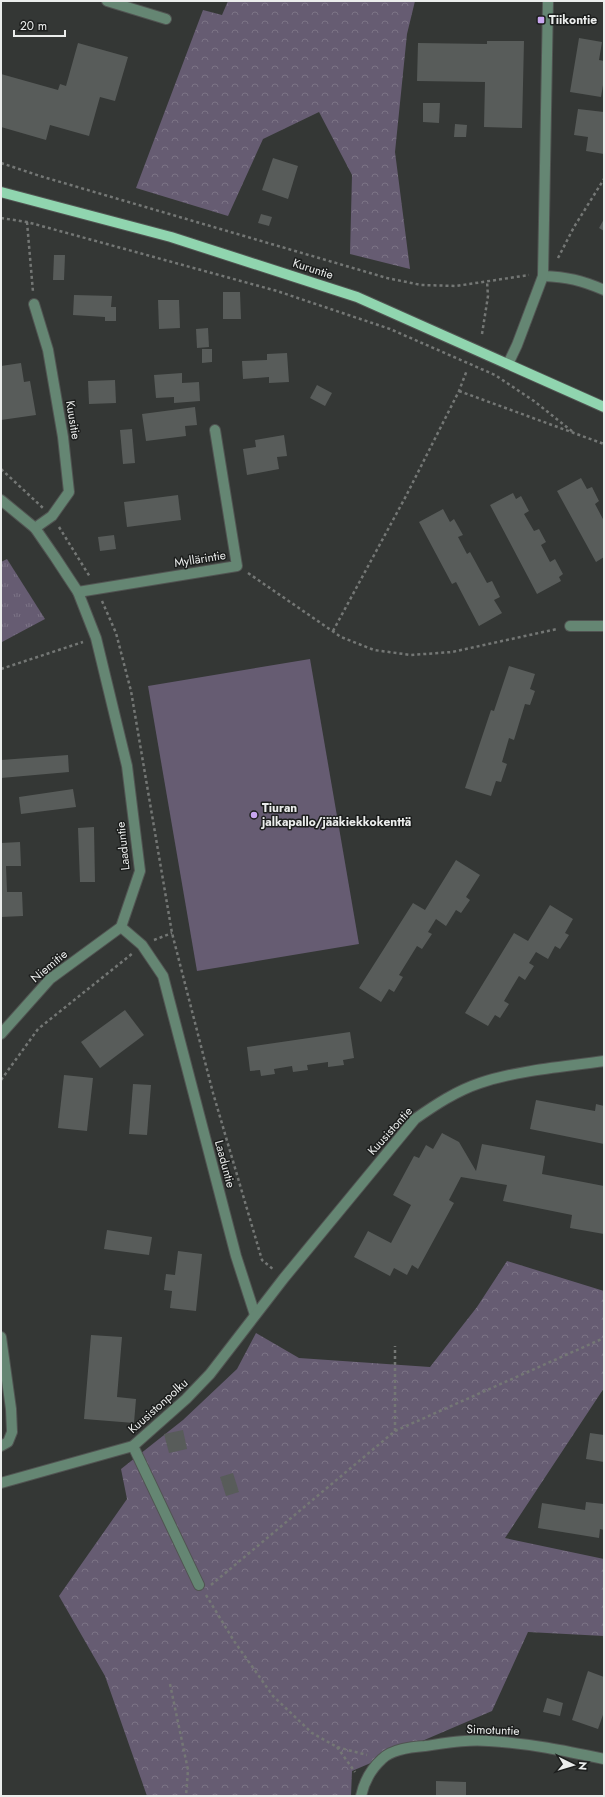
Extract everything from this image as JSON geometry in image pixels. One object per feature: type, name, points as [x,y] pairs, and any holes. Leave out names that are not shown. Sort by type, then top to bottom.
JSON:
[{"type":"main road","name":"Kuruntie","points":[[1,192],[170,237],[357,297],[431,328],[604,407]]},
{"type":"street","points":[[107,1],[166,19]]},
{"type":"street","points":[[508,364],[547,276],[548,1]]},
{"type":"street","points":[[547,276],[563,276],[589,283],[604,290]]},
{"type":"street","name":"Kuusitie","points":[[34,304],[48,350],[63,437],[69,492],[52,516],[35,528]]},
{"type":"street","name":"Myllärintie","points":[[78,592],[237,566],[215,430]]},
{"type":"street","name":"Laaduntie","points":[[1,500],[35,528],[78,592],[96,638],[127,766],[140,871],[121,927],[142,945],[163,976],[236,1256],[256,1315]]},
{"type":"street","points":[[570,626],[604,626]]},
{"type":"street","name":"Niemitie","points":[[1,1034],[50,979],[121,927]]},
{"type":"street","name":"Kuusistontie","points":[[256,1315],[284,1278],[415,1119],[443,1100],[478,1083],[500,1077],[604,1062]]},
{"type":"street","name":"Kuusistonpolku","points":[[1,1483],[133,1446],[186,1400],[210,1374],[256,1315]]},
{"type":"street","points":[[1,1337],[11,1409],[12,1432],[8,1442],[1,1446]]},
{"type":"street","points":[[133,1446],[201,1588]]},
{"type":"street","name":"Simotuntie","points":[[382,1759],[393,1752],[414,1747],[449,1742],[488,1741],[542,1747],[604,1759]]},
{"type":"street","points":[[361,1796],[364,1783],[382,1759]]},
{"type":"path","points":[[1,162],[40,176],[387,278],[421,285],[456,286],[530,275],[547,276],[604,179]]},
{"type":"path","points":[[1,218],[27,222],[277,291],[390,328],[495,375],[534,401],[573,432]]},
{"type":"path","points":[[27,222],[34,304]]},
{"type":"path","points":[[482,334],[488,296],[487,281]]},
{"type":"path","points":[[332,631],[406,496],[459,391],[467,370]]},
{"type":"path","points":[[459,391],[604,444]]},
{"type":"path","points":[[1,469],[52,516],[64,533],[97,589],[116,633],[131,691],[172,933],[213,1093],[262,1260],[284,1278]]},
{"type":"path","points":[[237,566],[341,637],[374,650],[411,655],[452,652],[570,626]]},
{"type":"path","points":[[1,669],[96,638],[116,633]]},
{"type":"path","points":[[1,1080],[38,1028],[142,945],[172,933]]},
{"type":"path","points":[[382,1759],[337,1747],[312,1733],[273,1696],[234,1641],[201,1588],[395,1432],[604,1338]]},
{"type":"path","points":[[395,1346],[395,1432]]},
{"type":"path","points":[[170,1684],[188,1770],[186,1796]]},
{"type":"path","points":[[337,1747],[364,1783]]},
{"type":"green space","points":[[228,1],[415,1],[407,34],[395,152],[410,269],[350,254],[352,175],[319,112],[263,139],[228,216],[136,188],[203,10],[222,15]]},
{"type":"green space","points":[[7,559],[45,619],[2,642],[1,562]]},
{"type":"green space","name":"Tiuran jalkapallo/jääkiekkokenttä","points":[[310,659],[359,944],[197,971],[148,686]]},
{"type":"green space","points":[[507,1261],[604,1291],[604,1388],[505,1538],[604,1559],[604,1636],[528,1632],[492,1711],[352,1771],[351,1796],[147,1796],[105,1676],[59,1596],[127,1499],[121,1469],[183,1420],[237,1369],[256,1333],[299,1358],[430,1367],[477,1307]]},
{"type":"building","points":[[579,38],[602,42],[599,60],[604,61],[604,79],[601,97],[570,92]]},
{"type":"building","points":[[487,41],[524,41],[522,128],[484,127],[485,82],[417,81],[418,43],[487,44]]},
{"type":"building","points":[[78,43],[128,57],[115,101],[100,97],[89,136],[50,125],[46,140],[1,127],[1,74],[58,90],[60,84],[66,86]]},
{"type":"building","points":[[423,103],[440,103],[439,123],[423,122]]},
{"type":"building","points":[[578,109],[604,112],[604,154],[586,151],[588,137],[574,135]]},
{"type":"building","points":[[455,124],[467,125],[466,137],[454,137]]},
{"type":"building","points":[[273,158],[298,166],[288,199],[262,190]]},
{"type":"building","points":[[261,214],[272,217],[269,226],[258,223]]},
{"type":"building","points":[[604,219],[604,231],[599,228]]},
{"type":"building","points":[[54,255],[65,255],[64,280],[53,280]]},
{"type":"building","points":[[223,292],[240,292],[241,319],[223,319]]},
{"type":"building","points":[[74,295],[112,296],[111,307],[116,307],[116,321],[105,321],[105,317],[73,315]]},
{"type":"building","points":[[158,300],[179,300],[180,328],[159,329]]},
{"type":"building","points":[[208,328],[209,347],[197,348],[196,329]]},
{"type":"building","points":[[202,349],[212,349],[212,362],[202,363]]},
{"type":"building","points":[[287,353],[289,382],[269,383],[269,377],[243,379],[242,361],[267,360],[267,354]]},
{"type":"building","points":[[21,363],[24,382],[30,381],[36,415],[1,420],[1,366]]},
{"type":"building","points":[[182,373],[182,383],[199,382],[200,401],[174,403],[174,397],[156,398],[154,375]]},
{"type":"building","points":[[115,380],[116,403],[89,404],[88,381]]},
{"type":"building","points":[[317,385],[332,393],[325,406],[310,398]]},
{"type":"building","points":[[195,407],[197,425],[185,426],[186,436],[146,441],[142,414]]},
{"type":"building","points":[[132,429],[135,463],[123,464],[120,430]]},
{"type":"building","points":[[284,435],[287,456],[277,457],[279,469],[247,475],[243,449],[256,447],[255,440]]},
{"type":"building","points":[[581,478],[587,489],[592,487],[599,501],[595,504],[604,521],[604,557],[596,562],[557,491]]},
{"type":"building","points":[[513,493],[516,499],[521,496],[529,511],[524,514],[534,531],[539,529],[546,542],[541,545],[550,562],[555,559],[563,574],[559,577],[561,581],[537,594],[490,505]]},
{"type":"building","points":[[178,495],[181,520],[127,527],[124,502]]},
{"type":"building","points":[[443,509],[450,522],[454,519],[463,535],[458,537],[467,554],[470,552],[487,583],[492,581],[500,597],[494,600],[502,613],[479,626],[456,582],[452,584],[419,522]]},
{"type":"building","points":[[114,535],[116,549],[100,551],[98,537]]},
{"type":"building","points":[[509,666],[535,674],[530,689],[535,691],[530,705],[525,704],[514,740],[509,738],[502,762],[507,764],[501,782],[496,781],[491,796],[465,788],[491,710],[494,711]]},
{"type":"building","points":[[68,755],[69,772],[1,778],[1,760]]},
{"type":"building","points":[[73,789],[76,807],[21,814],[19,797]]},
{"type":"building","points":[[94,827],[95,882],[80,882],[78,828]]},
{"type":"building","points":[[20,842],[21,866],[6,866],[7,892],[22,892],[23,916],[1,917],[1,843]]},
{"type":"building","points":[[456,860],[480,875],[466,897],[470,900],[461,913],[456,910],[446,926],[436,919],[428,932],[432,934],[422,949],[417,946],[399,975],[403,977],[394,992],[389,989],[381,1002],[359,988],[413,903],[425,910]]},
{"type":"building","points":[[550,905],[573,919],[565,933],[569,935],[560,949],[555,946],[548,959],[536,952],[529,963],[534,966],[525,980],[519,976],[504,1001],[509,1004],[500,1018],[495,1015],[488,1026],[465,1013],[514,933],[528,941]]},
{"type":"building","points":[[125,1010],[144,1035],[100,1068],[81,1042]]},
{"type":"building","points":[[350,1032],[354,1058],[343,1060],[344,1065],[328,1067],[328,1062],[307,1065],[308,1070],[293,1072],[292,1066],[274,1069],[275,1074],[261,1076],[260,1070],[250,1071],[247,1047]]},
{"type":"building","points":[[64,1075],[93,1078],[87,1131],[58,1128]]},
{"type":"building","points":[[133,1084],[151,1085],[147,1135],[129,1134]]},
{"type":"building","points":[[536,1100],[595,1111],[596,1104],[604,1106],[604,1144],[530,1129]]},
{"type":"building","points":[[442,1133],[459,1142],[476,1171],[482,1144],[545,1156],[542,1174],[604,1186],[604,1234],[570,1228],[572,1215],[503,1201],[507,1185],[461,1177],[449,1200],[454,1203],[418,1269],[412,1265],[407,1275],[394,1268],[390,1276],[354,1257],[368,1231],[391,1243],[411,1205],[393,1195],[414,1156],[419,1158],[426,1145],[433,1149]]},
{"type":"building","points":[[107,1230],[152,1237],[149,1255],[104,1249]]},
{"type":"building","points":[[178,1251],[202,1254],[196,1311],[170,1308],[172,1291],[164,1290],[166,1274],[175,1275]]},
{"type":"building","points":[[91,1335],[122,1337],[117,1397],[136,1399],[134,1423],[84,1419]]},
{"type":"building","points":[[183,1430],[187,1449],[169,1453],[164,1434]]},
{"type":"building","points":[[590,1433],[604,1435],[604,1462],[586,1459]]},
{"type":"building","points":[[233,1473],[239,1492],[226,1496],[220,1477]]},
{"type":"building","points":[[586,1502],[604,1504],[604,1530],[600,1529],[599,1538],[538,1528],[542,1503],[585,1510]]},
{"type":"building","points":[[588,1671],[604,1677],[604,1712],[598,1729],[572,1720]]},
{"type":"building","points":[[547,1698],[563,1703],[560,1716],[543,1712]]},
{"type":"building","points":[[436,1781],[466,1782],[466,1796],[436,1796]]},
{"type":"place","name":"Tiikontie","points":[[541,20]]},
{"type":"place","name":"Tiuran jalkapallo/jääkiekkokenttä","points":[[254,815]]}]
